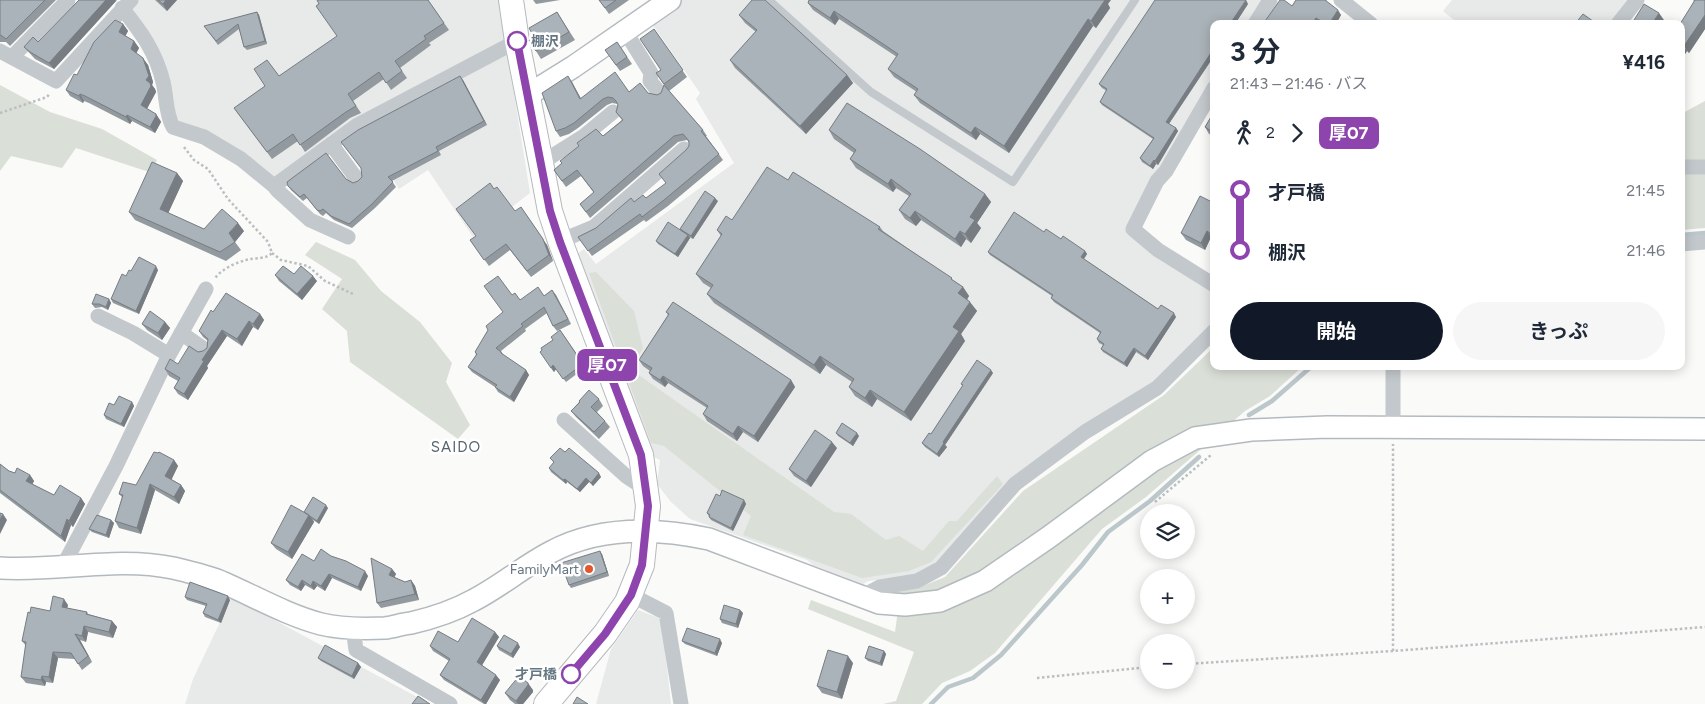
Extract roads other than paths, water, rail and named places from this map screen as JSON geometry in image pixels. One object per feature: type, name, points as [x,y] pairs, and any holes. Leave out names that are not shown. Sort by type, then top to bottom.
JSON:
[{"type":"main road","points":[[511,0],[517,41],[550,211],[641,455],[648,506],[647,532],[642,565],[631,595],[605,634],[546,704]]},
{"type":"street","points":[[68,0],[6,54],[56,81],[127,4],[153,52],[163,82],[167,110],[173,127],[204,137],[240,159],[274,186],[310,220],[348,237]]},
{"type":"street","points":[[528,95],[625,32],[670,0]]},
{"type":"street","points":[[1258,20],[1270,0]]},
{"type":"street","points":[[1341,0],[1366,20]]},
{"type":"street","points":[[1621,20],[1637,0]]},
{"type":"street","points":[[625,32],[656,70],[650,81],[659,92]]},
{"type":"street","points":[[274,186],[356,126],[517,41]]},
{"type":"street","points":[[1210,95],[1166,171],[1157,181],[1133,228],[1158,250],[1210,282]]},
{"type":"street","points":[[541,163],[609,121]]},
{"type":"street","points":[[331,144],[356,178]]},
{"type":"street","points":[[560,242],[594,227],[653,185],[684,149]]},
{"type":"street","points":[[1685,167],[1705,167]]},
{"type":"street","points":[[1685,244],[1705,242]]},
{"type":"street","points":[[62,568],[116,466],[169,355],[206,289]]},
{"type":"street","points":[[98,316],[133,333],[169,355]]},
{"type":"street","points":[[181,333],[204,349]]},
{"type":"street","points":[[861,597],[880,587],[917,580],[941,568],[1014,484],[1085,432],[1157,388],[1210,335]]},
{"type":"street","points":[[1393,370],[1393,427]]},
{"type":"street","points":[[564,420],[626,476],[647,490]]},
{"type":"street","points":[[0,568],[62,568],[101,564],[170,567],[193,572],[223,583],[297,616],[322,624],[353,628],[387,628],[450,612],[475,599],[552,551],[575,542],[625,531],[688,535],[709,539],[861,597],[879,603],[905,605],[940,601],[985,581],[1017,560],[1152,461],[1195,438],[1251,430],[1289,428],[1705,429]]},
{"type":"street","points":[[631,595],[666,613],[681,704]]},
{"type":"street","points":[[353,628],[356,650],[450,704]]},
{"type":"lane","points":[[769,0],[871,92],[1014,182],[1135,0]]},
{"type":"waterway","points":[[1685,235],[1705,233]]},
{"type":"waterway","points":[[1249,415],[1272,401],[1307,370]]},
{"type":"waterway","points":[[931,704],[948,687],[973,678],[1001,655],[1082,565],[1108,532],[1150,501],[1199,457]]},
{"type":"place","name":"棚沢","points":[[517,41]]},
{"type":"place","name":"FamilyMart","points":[[589,569]]},
{"type":"place","name":"才戸橋","points":[[571,674]]},
{"type":"district","name":"SAIDO","points":[[456,447]]}]
